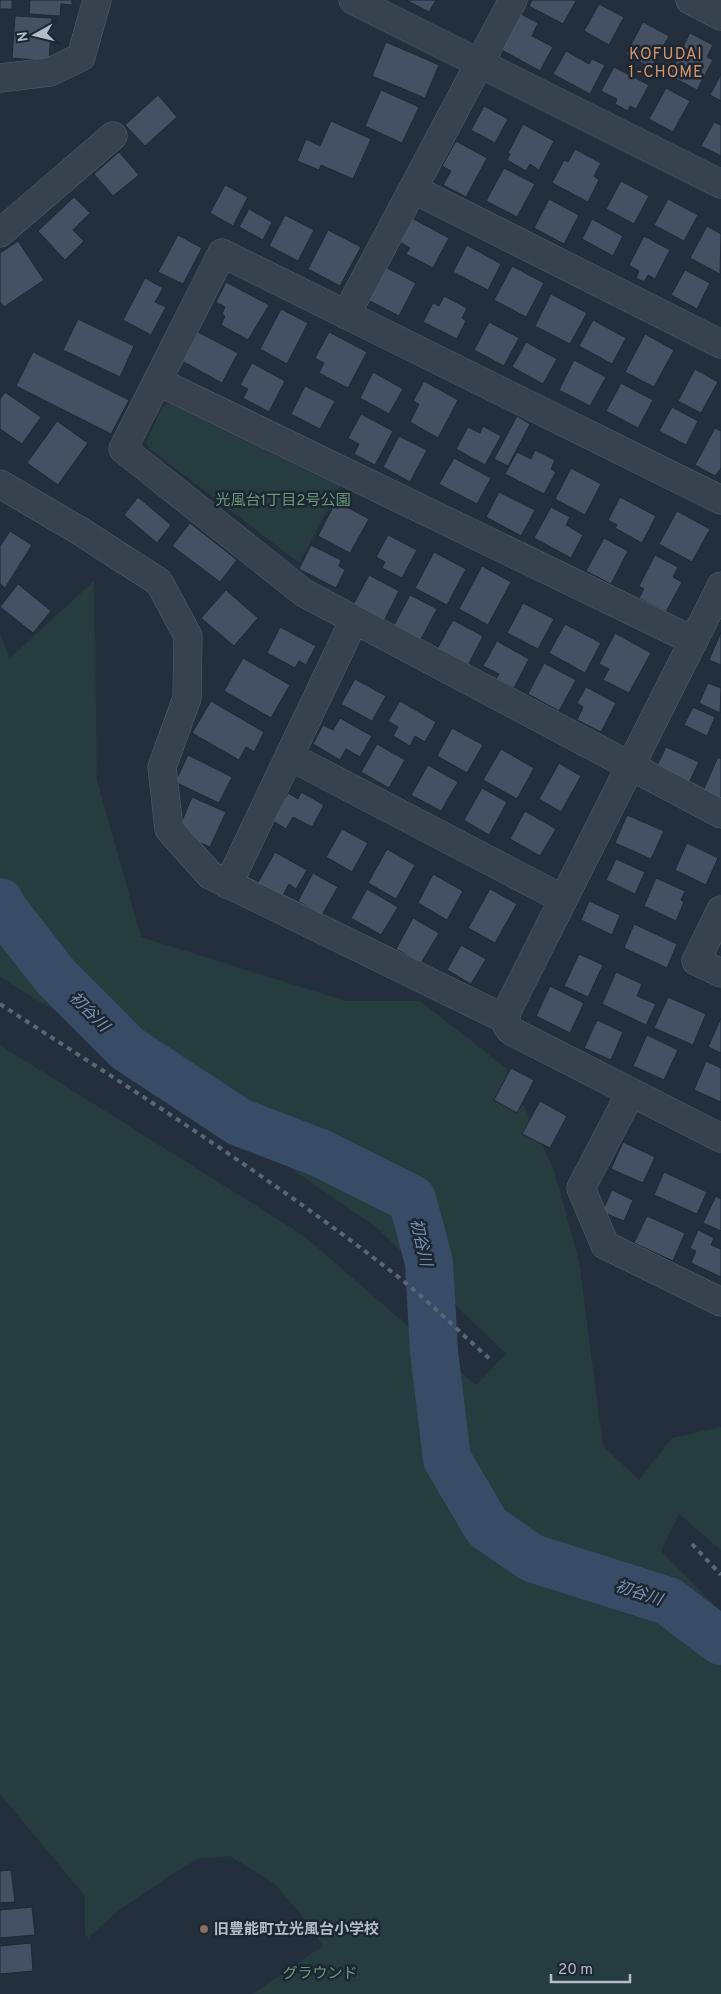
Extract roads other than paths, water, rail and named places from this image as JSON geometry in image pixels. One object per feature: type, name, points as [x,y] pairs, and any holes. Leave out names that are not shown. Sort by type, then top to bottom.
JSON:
[{"type":"street","points":[[0,78],[50,72],[81,57],[97,0]]},
{"type":"street","points":[[353,0],[721,184]]},
{"type":"street","points":[[346,315],[513,0]]},
{"type":"street","points":[[690,0],[721,16]]},
{"type":"street","points":[[0,233],[114,136]]},
{"type":"street","points":[[413,189],[721,344]]},
{"type":"street","points":[[721,500],[222,253],[123,449],[304,593],[721,814]]},
{"type":"street","points":[[157,381],[694,641]]},
{"type":"street","points":[[0,484],[80,530],[159,582],[188,636],[187,698],[162,767],[169,829],[210,875],[505,1019]]},
{"type":"street","points":[[721,586],[514,997],[505,1019],[508,1028],[513,1032],[721,1138]]},
{"type":"street","points":[[228,885],[354,620]]},
{"type":"street","points":[[289,756],[563,899]]},
{"type":"street","points":[[721,910],[696,961],[721,973]]},
{"type":"street","points":[[631,1092],[581,1188],[605,1245],[721,1302]]},
{"type":"waterway","name":"初谷川","points":[[0,902],[3,909],[56,977],[128,1049],[239,1122],[320,1153],[412,1199],[429,1262],[434,1352],[447,1459],[487,1527],[532,1558],[668,1601],[721,1641]]},
{"type":"railway","points":[[0,1004],[151,1102],[301,1204],[409,1286],[490,1359]]},
{"type":"railway","points":[[692,1544],[721,1575]]},
{"type":"place","name":"旧豊能町立光風台小学校","points":[[204,1929]]},
{"type":"district","name":"KOFUDAI 1-CHOME","points":[[666,62]]},
{"type":"park label","name":"光風台1丁目2号公園","points":[[283,500]]},
{"type":"park label","name":"グラウンド","points":[[320,1973]]}]
